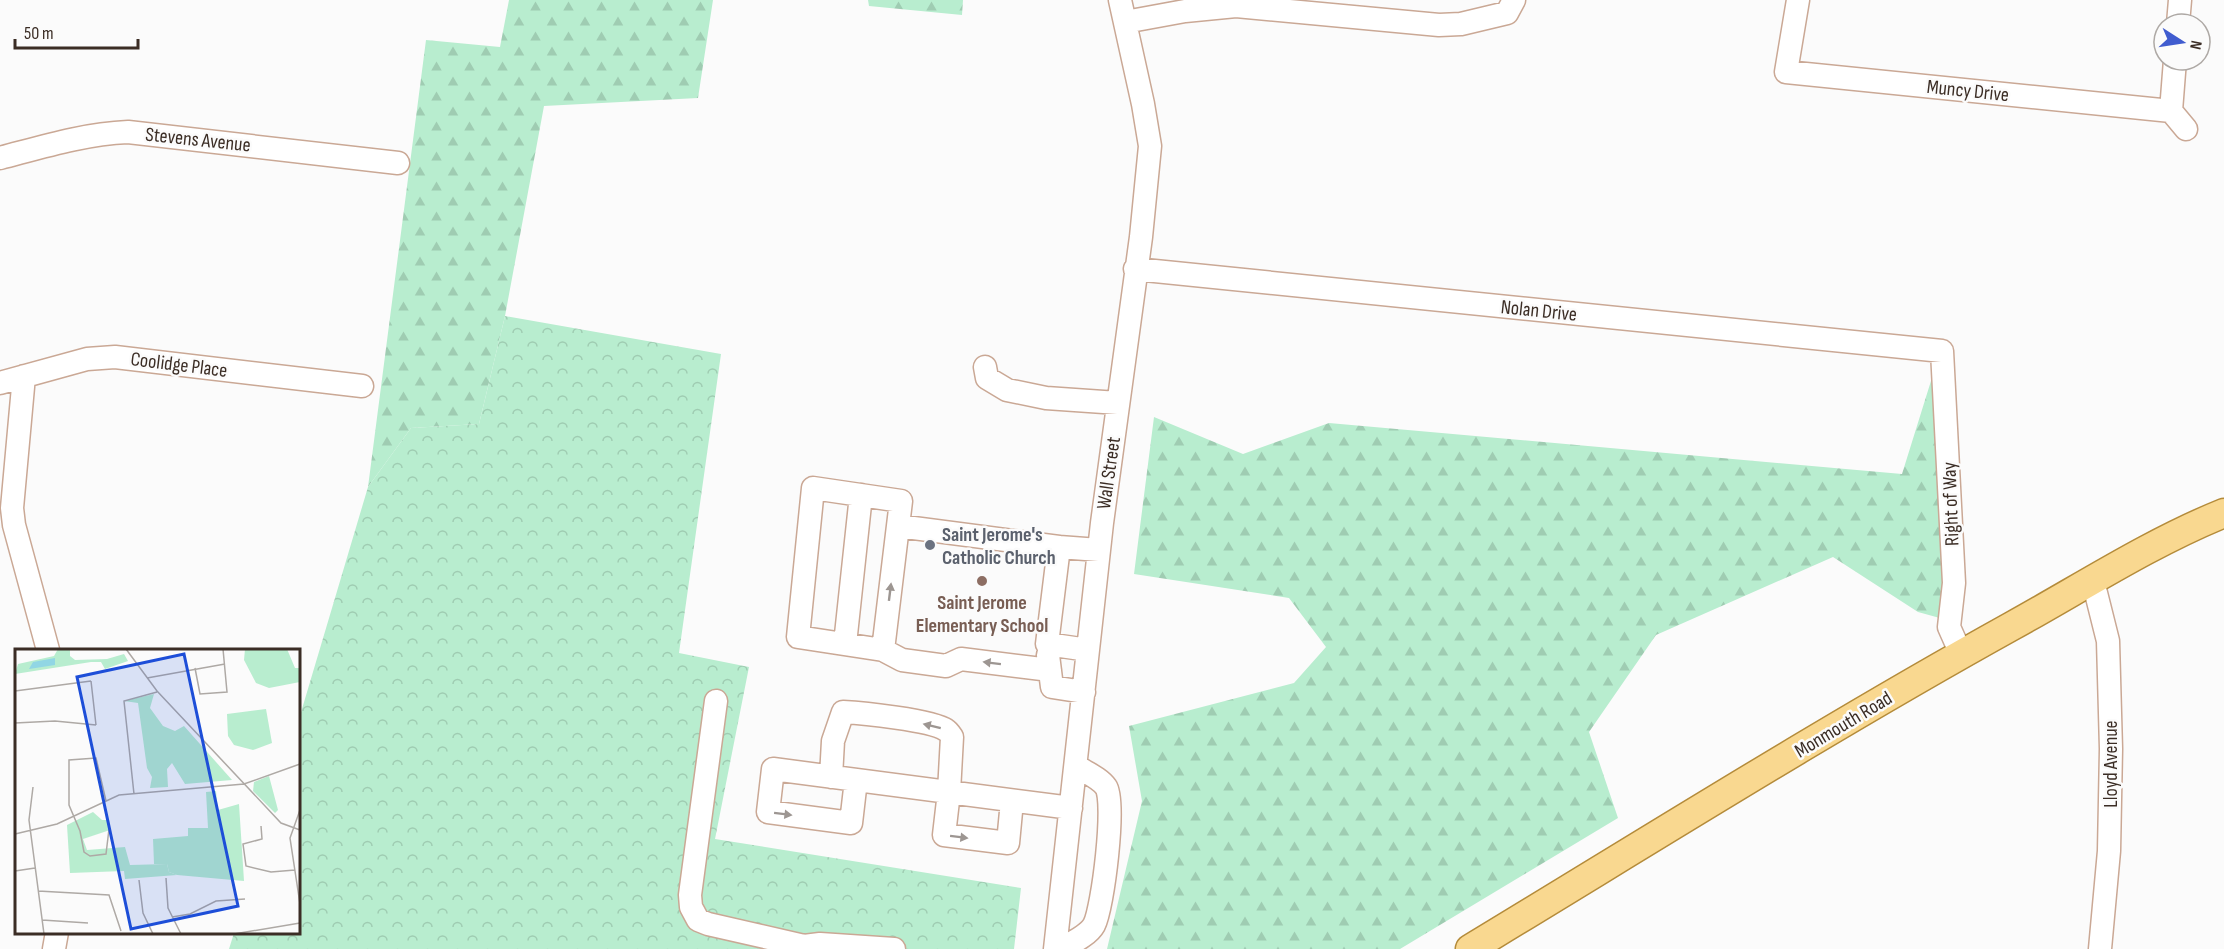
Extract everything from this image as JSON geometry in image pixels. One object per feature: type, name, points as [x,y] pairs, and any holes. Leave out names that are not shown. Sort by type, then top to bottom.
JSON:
[{"type":"main road","name":"Monmouth Road","points":[[1470,949],[1804,746],[1961,654],[2153,548],[2224,513]]},
{"type":"street","name":"Wall Street","points":[[1055,949],[1099,550],[1135,269],[1146,201],[1150,146],[1120,0]]},
{"type":"street","name":"Muncy Drive","points":[[1798,0],[1778,78],[2171,111]]},
{"type":"street","points":[[1125,22],[1185,11],[1236,6],[1439,26],[1513,15]]},
{"type":"street","points":[[2174,72],[2171,111],[2186,129]]},
{"type":"street","name":"Stevens Avenue","points":[[0,158],[72,138],[128,132],[398,163]]},
{"type":"street","name":"Nolan Drive","points":[[1135,269],[1942,351]]},
{"type":"street","name":"Right of Way","points":[[1942,351],[1953,582],[1949,627],[1961,654]]},
{"type":"street","name":"Coolidge Place","points":[[0,383],[87,359],[115,357],[362,386]]},
{"type":"street","points":[[985,367],[987,378],[1007,390],[1046,398],[1118,403]]},
{"type":"street","points":[[24,376],[12,507],[14,525],[47,649]]},
{"type":"street","points":[[893,655],[901,501],[813,488],[798,637],[844,644],[893,655],[946,666],[961,659],[1050,670]]},
{"type":"street","points":[[844,644],[861,495]]},
{"type":"street","points":[[898,526],[1099,550]]},
{"type":"street","points":[[1059,547],[1047,645],[1052,687],[1084,692]]},
{"type":"street","name":"Lloyd Avenue","points":[[2093,581],[2108,641],[2111,749],[2109,851],[2100,949]]},
{"type":"street","points":[[1047,645],[1088,650]]},
{"type":"street","points":[[716,701],[690,896],[691,907],[698,920],[806,948],[820,944],[894,949]]},
{"type":"street","points":[[831,777],[833,741],[843,712],[865,713],[945,729],[952,737],[944,835],[1008,843],[1012,801]]},
{"type":"street","points":[[1060,949],[1090,931],[1094,925],[1098,916],[1107,862],[1110,794],[1102,782],[1076,766]]},
{"type":"street","points":[[856,780],[851,823],[768,812],[773,769],[1071,808]]},
{"type":"street","points":[[54,949],[57,934]]},
{"type":"green space","points":[[509,0],[713,0],[698,98],[544,106],[505,316],[479,424],[411,428],[368,487],[426,40],[500,47]]},
{"type":"green space","points":[[868,0],[963,0],[962,15],[869,6]]},
{"type":"green space","points":[[505,316],[721,354],[679,653],[749,667],[715,839],[1021,888],[1014,949],[229,949],[234,934],[300,934],[300,716],[368,487],[411,428],[479,424]]},
{"type":"green space","points":[[1940,352],[1947,620],[1918,612],[1833,557],[1656,635],[1589,732],[1618,818],[1400,949],[1107,949],[1142,801],[1129,726],[1294,683],[1326,647],[1289,598],[1134,574],[1154,417],[1243,454],[1329,423],[1902,474]]},
{"type":"place","name":"Saint Jerome's Catholic Church","points":[[930,545]]},
{"type":"place","name":"Saint Jerome Elementary School","points":[[982,581]]}]
